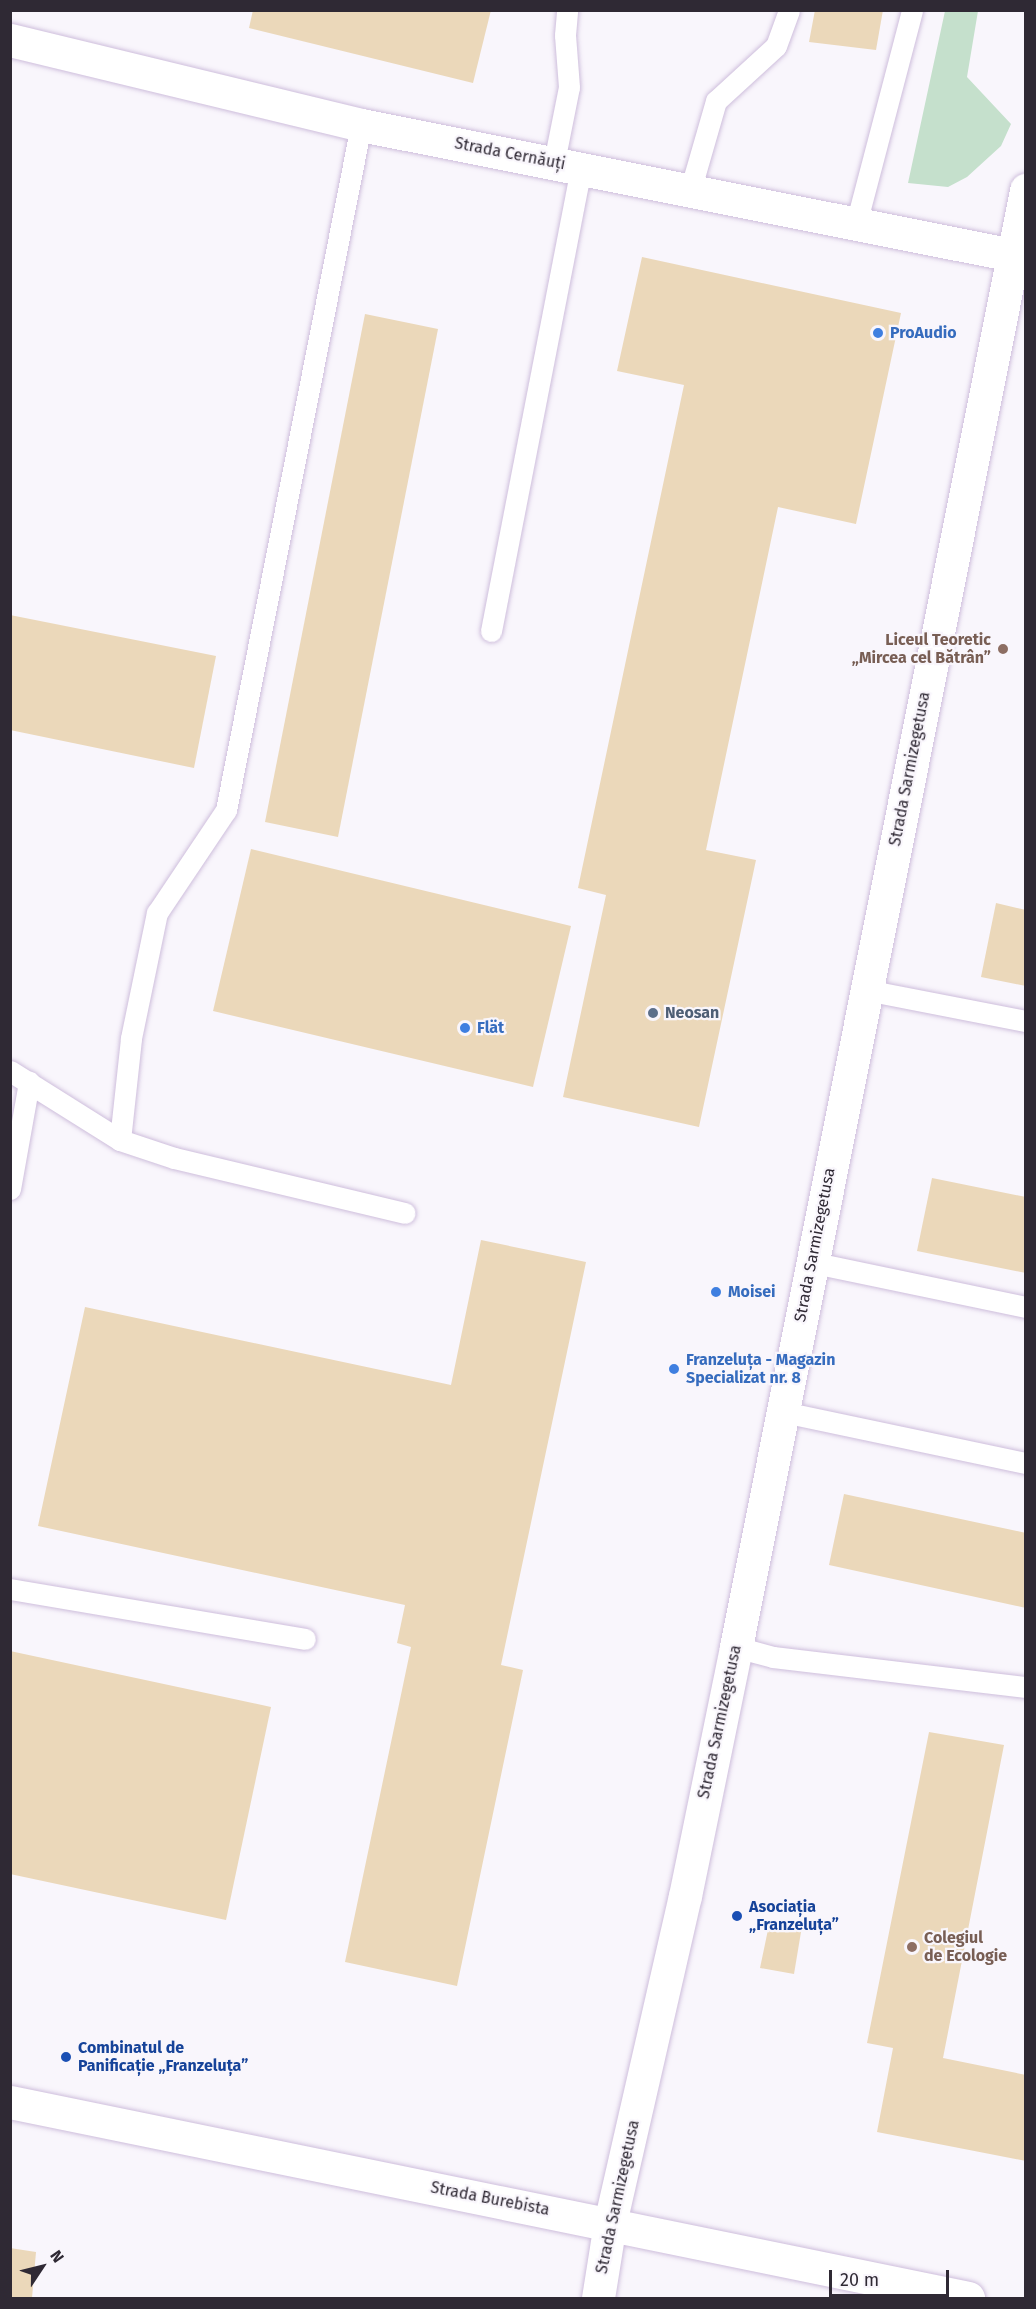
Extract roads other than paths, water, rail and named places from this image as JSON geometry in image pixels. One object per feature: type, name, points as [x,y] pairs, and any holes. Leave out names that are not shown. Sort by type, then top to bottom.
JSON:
[{"type":"main road","name":"Strada Cernăuți","points":[[10,40],[361,125],[1019,255]]},
{"type":"main road","name":"Strada Sarmizegetusa","points":[[598,2298],[610,2223],[685,1896],[783,1412],[810,1262],[1019,255],[1026,190]]},
{"type":"main road","name":"Strada Burebista","points":[[10,2102],[968,2298]]},
{"type":"lane","points":[[490,631],[567,165],[569,87],[565,36],[567,10]]},
{"type":"lane","points":[[690,191],[716,100],[776,46],[789,10]]},
{"type":"lane","points":[[856,224],[912,10]]},
{"type":"lane","points":[[120,1140],[131,1038],[157,913],[226,810],[361,125]]},
{"type":"lane","points":[[866,990],[1026,1021]]},
{"type":"lane","points":[[10,1071],[120,1140],[174,1158],[405,1213]]},
{"type":"lane","points":[[10,1190],[29,1082]]},
{"type":"lane","points":[[810,1262],[1026,1307]]},
{"type":"lane","points":[[783,1412],[1026,1463]]},
{"type":"lane","points":[[10,1589],[305,1640]]},
{"type":"lane","points":[[735,1647],[773,1657],[1026,1687]]},
{"type":"place","name":"ProAudio","points":[[878,333]]},
{"type":"place","name":"Liceul Teoretic „Mircea cel Bătrân”","points":[[1003,649]]},
{"type":"place","name":"Neosan","points":[[653,1013]]},
{"type":"place","name":"Flät","points":[[465,1028]]},
{"type":"place","name":"Moisei","points":[[716,1292]]},
{"type":"place","name":"Franzeluța - Magazin Specializat nr. 8","points":[[674,1369]]},
{"type":"place","name":"Asociația „Franzeluța”","points":[[737,1916]]},
{"type":"place","name":"Colegiul de Ecologie","points":[[912,1947]]},
{"type":"place","name":"Combinatul de Panificație „Franzeluța”","points":[[66,2057]]}]
